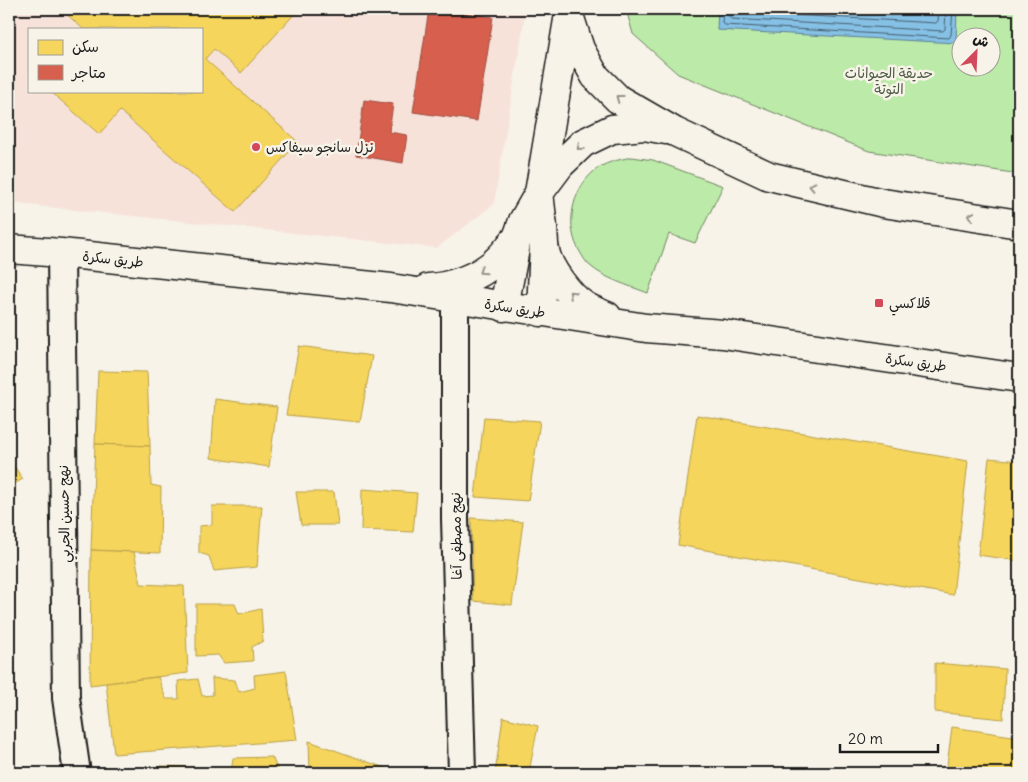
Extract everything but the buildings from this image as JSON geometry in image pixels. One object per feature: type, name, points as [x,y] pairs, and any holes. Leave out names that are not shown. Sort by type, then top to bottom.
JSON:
[{"type":"main road","points":[[569,12],[580,49],[595,76],[618,98],[675,132],[769,176],[884,203],[1019,224]]},
{"type":"main road","points":[[541,312],[544,244],[539,193],[569,12]]},
{"type":"main road","points":[[504,306],[517,238],[522,222],[539,193],[560,165],[583,143],[612,129],[644,126],[675,132]]},
{"type":"main road","points":[[391,288],[436,288],[468,280],[496,262],[517,238]]},
{"type":"main road","points":[[544,244],[546,256],[561,284],[584,306],[614,319],[646,328]]},
{"type":"main road","name":"طريق سكرة","points":[[9,250],[61,253],[391,288],[646,328],[723,334],[1019,378]]},
{"type":"street","name":"نهج حسين الجربي","points":[[61,253],[66,698],[77,773]]},
{"type":"street","name":"نهج مصطفى آغا","points":[[455,298],[455,519],[462,773]]},
{"type":"shaded area","name":"نزل سانجو سيفاكس","points":[[9,9],[526,9],[494,204],[437,248],[9,203]]},
{"type":"green space","name":"حديقة الحيوانات التوتة","points":[[626,9],[1019,9],[1019,174],[869,151],[678,74],[633,34]]},
{"type":"green space","points":[[632,157],[653,160],[723,186],[695,243],[669,234],[648,293],[609,278],[595,270],[580,252],[573,232],[572,221],[575,200],[586,180],[602,166]]},
{"type":"water","points":[[718,9],[957,9],[956,28],[950,28],[950,43],[717,30]]},
{"type":"place","name":"نزل سانجو سيفاكس","points":[[256,147]]},
{"type":"place","name":"قلاكسي","points":[[879,303]]}]
